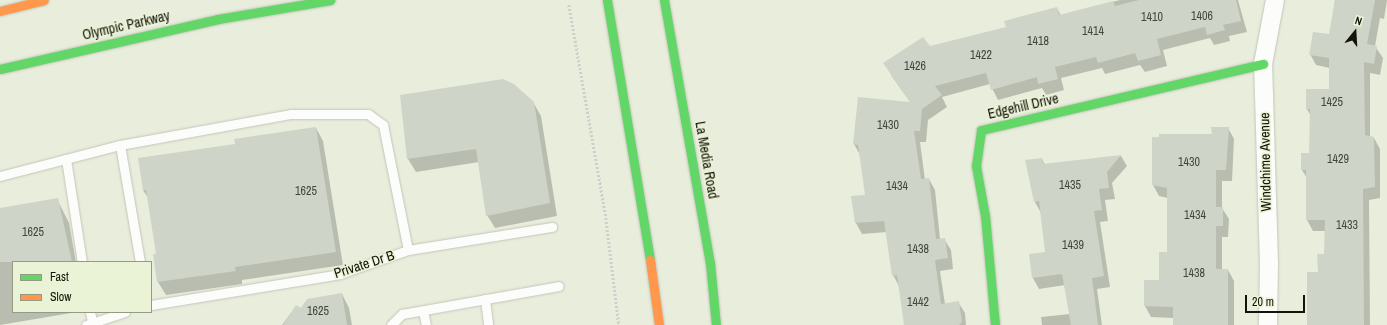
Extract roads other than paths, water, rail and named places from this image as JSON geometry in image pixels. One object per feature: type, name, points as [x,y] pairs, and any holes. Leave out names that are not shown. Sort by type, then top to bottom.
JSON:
[{"type":"main road","points":[[0,12],[44,0]]},
{"type":"main road","name":"Olympic Parkway","points":[[0,69],[218,19],[330,0]]},
{"type":"main road","points":[[607,0],[651,266],[659,325]]},
{"type":"main road","name":"La Media Road","points":[[664,0],[710,263],[716,325]]},
{"type":"main road","name":"Edgehill Drive","points":[[995,325],[985,216],[976,166],[981,130],[1232,74],[1263,64]]},
{"type":"street","name":"Windchime Avenue","points":[[1268,325],[1269,264],[1263,64],[1275,0]]},
{"type":"lane","points":[[0,176],[120,145],[291,114],[368,114],[383,125],[408,250]]},
{"type":"lane","points":[[120,145],[140,261]]},
{"type":"lane","points":[[66,159],[82,261]]},
{"type":"lane","name":"Private Dr B","points":[[152,305],[340,274],[408,250],[552,227]]},
{"type":"lane","points":[[391,325],[402,314],[559,286]]},
{"type":"lane","points":[[485,300],[488,325]]},
{"type":"lane","points":[[423,311],[426,325]]},
{"type":"lane","points":[[90,313],[90,324],[122,313]]}]
